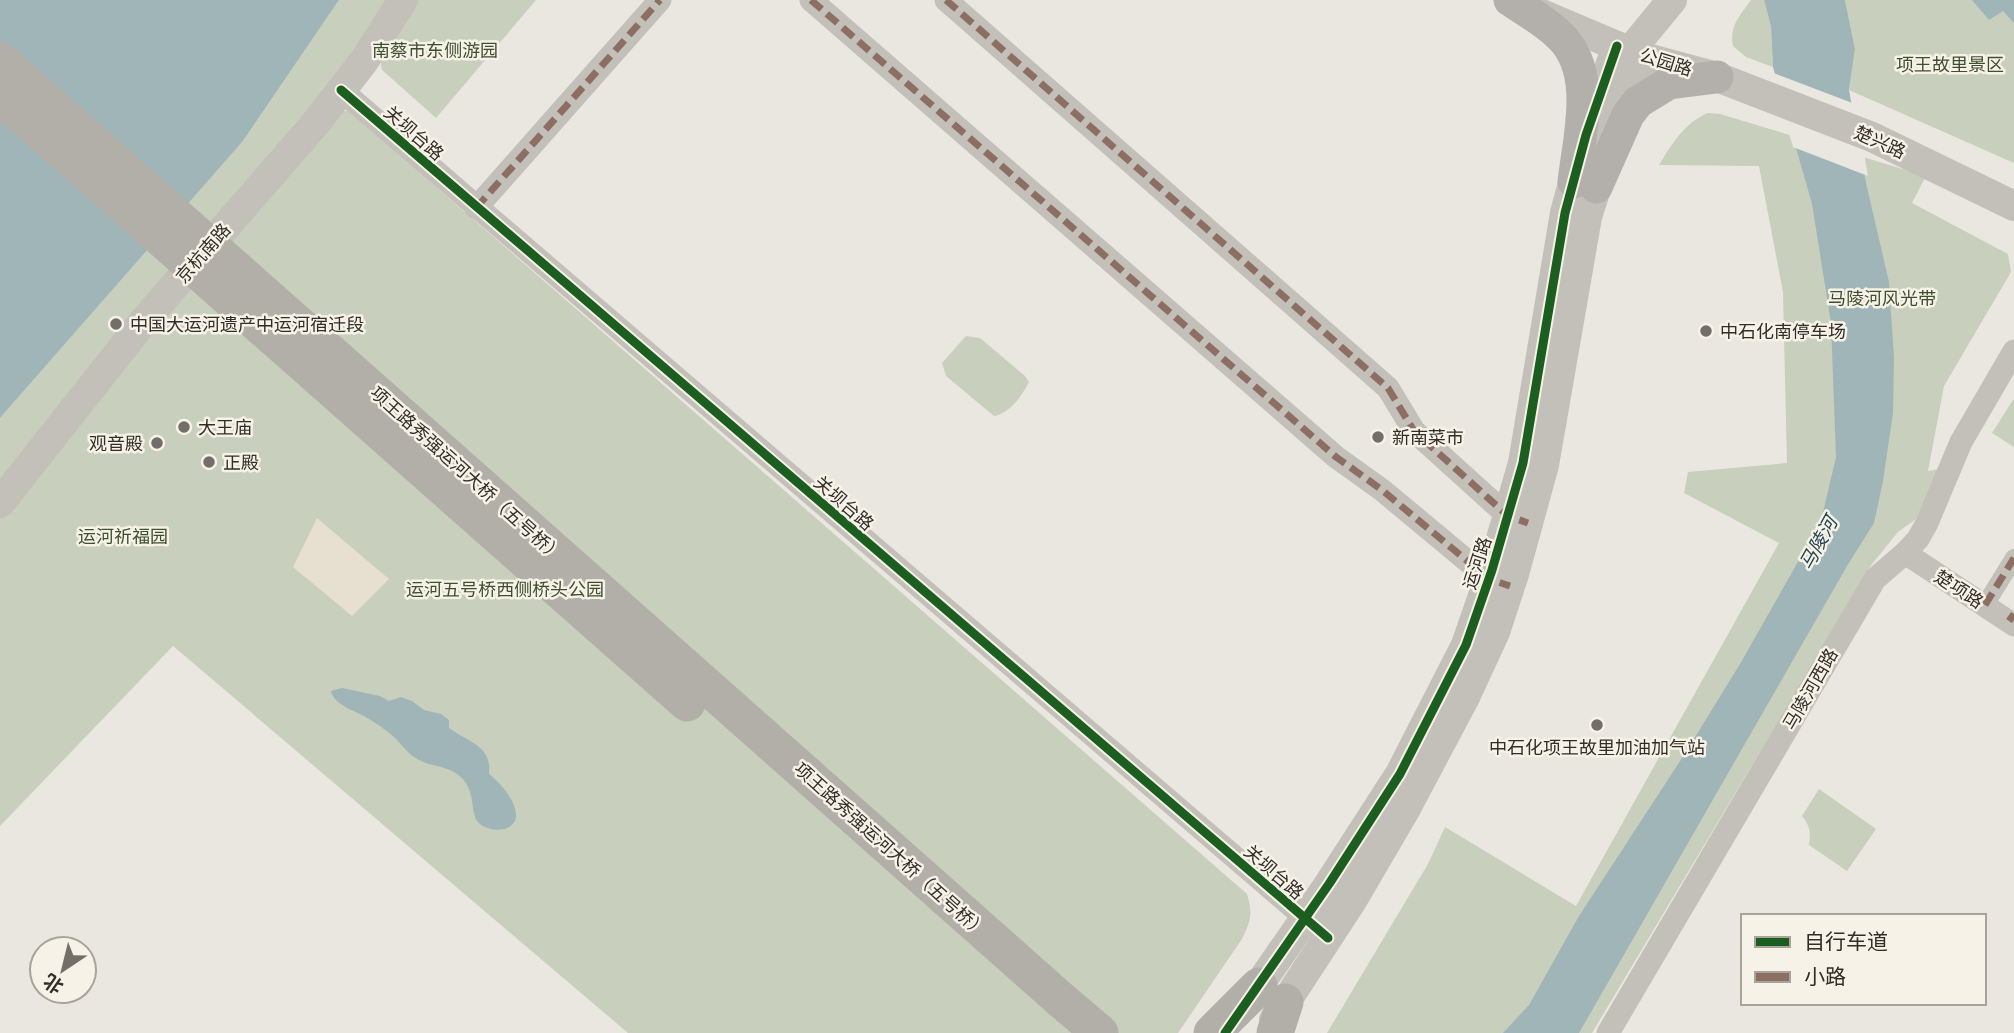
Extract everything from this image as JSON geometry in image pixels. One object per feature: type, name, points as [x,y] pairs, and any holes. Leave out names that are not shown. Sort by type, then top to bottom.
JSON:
[{"type":"main road","points":[[1510,0],[1560,35],[1577,58],[1583,102],[1585,185]]},
{"type":"main road","name":"项王路秀强运河大桥（五号桥）","points":[[0,60],[1060,1020]]},
{"type":"main road","points":[[1585,185],[1638,102],[1669,83],[1730,82]]},
{"type":"main road","name":"项王路秀强运河大桥（五号桥）","points":[[0,96],[1060,1020]]},
{"type":"main road","points":[[1212,1033],[1273,1007]]},
{"type":"main road","points":[[1060,1020],[1100,1033]]},
{"type":"main road","points":[[1060,1020],[1112,1033]]},
{"type":"street","name":"京杭南路","points":[[0,503],[143,322],[315,124],[364,61],[403,0]]},
{"type":"street","points":[[476,208],[660,0]]},
{"type":"street","points":[[811,0],[1336,457],[1500,582]]},
{"type":"street","points":[[946,0],[1388,388],[1414,431],[1518,520]]},
{"type":"street","name":"公园路","points":[[1510,0],[1630,51],[1730,82]]},
{"type":"street","name":"运河路","points":[[1225,1033],[1273,1007],[1328,938],[1411,799],[1465,697],[1495,632],[1500,582],[1518,520],[1544,466],[1582,244],[1585,185],[1627,90],[1630,51],[1672,0]]},
{"type":"street","name":"楚兴路","points":[[1730,82],[1872,137],[2014,206]]},
{"type":"street","name":"关坝台路","points":[[341,90],[1328,938]]},
{"type":"street","name":"马陵河西路","points":[[1608,1033],[1875,579],[1918,539],[1961,442],[2014,351]]},
{"type":"street","name":"楚项路","points":[[1905,553],[2013,620]]},
{"type":"street","points":[[1985,605],[2014,558]]},
{"type":"street","name":"运河路","points":[[1265,1033],[1305,919],[1400,774],[1500,582]]},
{"type":"green space","points":[[339,0],[388,0],[351,56],[285,139],[0,481],[0,418],[243,141]]},
{"type":"green space","name":"南蔡市东侧游园","points":[[414,0],[536,0],[436,118],[382,70],[379,53]]},
{"type":"green space","points":[[1751,0],[1764,0],[1771,27],[1773,67],[1746,57],[1733,46],[1734,27]]},
{"type":"green space","name":"项王故里景区","points":[[1845,0],[2014,0],[2014,163],[1849,90],[1855,49]]},
{"type":"green space","name":"运河五号桥西侧桥头公园","points":[[348,110],[1247,894],[1250,917],[1242,939],[1178,1033],[628,1033],[173,646],[0,826],[0,518],[168,304],[332,115]]},
{"type":"green space","name":"马陵河风光带","points":[[1708,113],[1720,114],[1926,176],[1912,203],[2008,254],[2011,272],[1944,386],[1928,471],[1940,469],[1920,516],[1898,532],[1872,564],[1592,1033],[1327,1033],[1428,864],[1445,827],[1576,906],[1779,543],[1684,493],[1688,472],[1787,463],[1783,292],[1759,166],[1659,165],[1686,128]]},
{"type":"green space","points":[[966,336],[980,338],[1029,382],[1015,403],[1000,414],[994,416],[946,376],[942,363]]},
{"type":"green space","points":[[2014,400],[2014,447],[1992,433]]},
{"type":"green space","points":[[1819,789],[1876,829],[1847,871],[1809,845],[1809,829],[1802,816]]},
{"type":"shaded area","points":[[317,518],[389,579],[352,616],[293,567]]},
{"type":"water","points":[[0,0],[339,0],[243,141],[0,418]]},
{"type":"water","name":"马陵河","points":[[1764,0],[1845,0],[1855,49],[1849,90],[1866,183],[1889,282],[1894,357],[1893,413],[1874,523],[1579,1033],[1503,1033],[1529,1005],[1579,916],[1740,664],[1821,521],[1836,457],[1831,323],[1812,204],[1773,67],[1771,27]]},
{"type":"water","points":[[1972,0],[2014,0],[2014,23],[2003,11],[1989,20]]},
{"type":"water","points":[[342,688],[380,696],[389,701],[401,697],[449,720],[449,728],[478,746],[487,757],[489,774],[511,799],[515,821],[507,828],[495,830],[483,826],[475,816],[471,794],[463,779],[450,770],[415,758],[392,735],[337,701],[331,691]]},
{"type":"pier","points":[[1771,72],[1855,104],[1868,176],[1793,147]]},
{"type":"marked path","points":[[476,208],[660,0]]},
{"type":"marked path","points":[[811,0],[1336,457],[1382,490],[1489,579],[1510,586]]},
{"type":"marked path","points":[[946,0],[1388,388],[1414,431],[1508,516],[1528,523]]},
{"type":"marked path","points":[[1985,605],[2014,558]]},
{"type":"marked path","points":[[2009,621],[2014,614]]},
{"type":"cycle path","points":[[1225,1033],[1329,884],[1400,774],[1466,645],[1492,570],[1523,463],[1565,213],[1586,135],[1617,46]]},
{"type":"cycle path","points":[[341,90],[1328,938]]},
{"type":"place","name":"中国大运河遗产中运河宿迁段","points":[[116,324]]},
{"type":"place","name":"中石化南停车场","points":[[1706,331]]},
{"type":"place","name":"大王庙","points":[[184,427]]},
{"type":"place","name":"新南菜市","points":[[1378,437]]},
{"type":"place","name":"观音殿","points":[[157,443]]},
{"type":"place","name":"正殿","points":[[209,462]]},
{"type":"place","name":"中石化项王故里加油加气站","points":[[1597,725]]},
{"type":"park label","name":"运河祈福园","points":[[123,536]]}]
